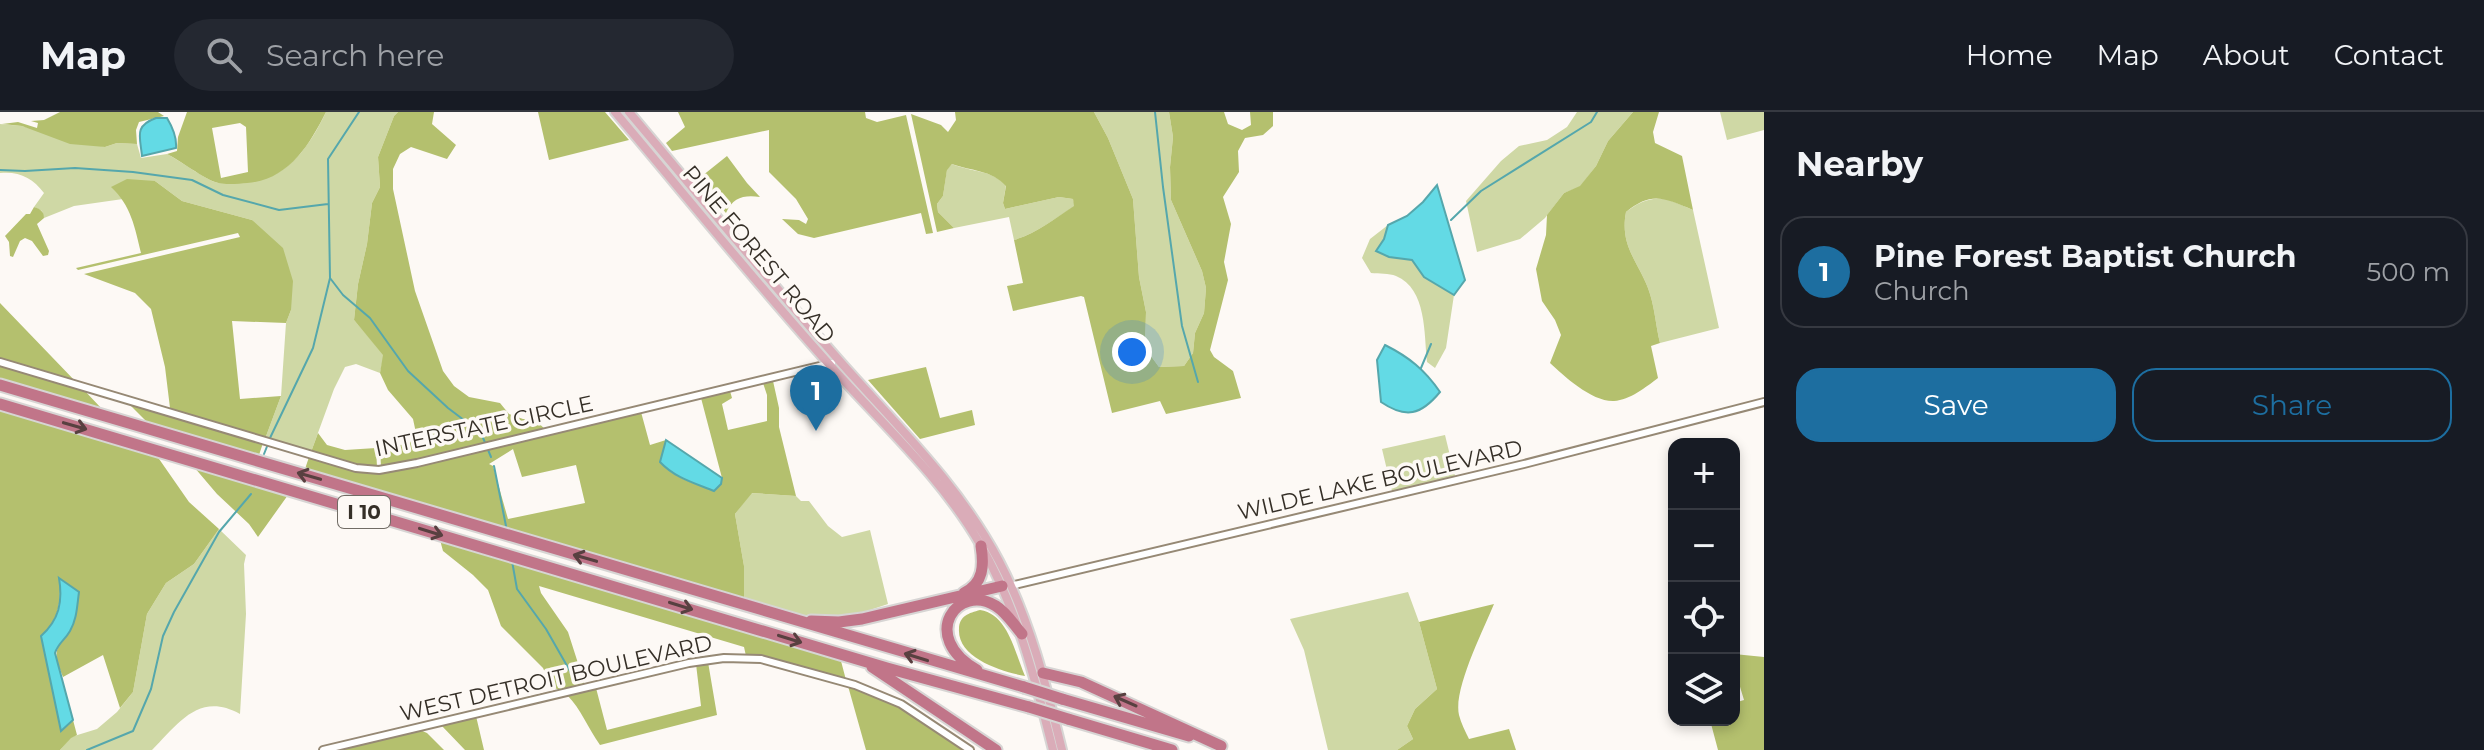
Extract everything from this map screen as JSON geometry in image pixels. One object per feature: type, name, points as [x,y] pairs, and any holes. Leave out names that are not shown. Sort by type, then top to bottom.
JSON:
[{"type":"highway","name":"I 10","points":[[0,385],[1235,750]]},
{"type":"highway","name":"I 10","points":[[0,404],[1172,750]]},
{"type":"highway","points":[[953,598],[970,590],[978,581],[983,568],[981,546]]},
{"type":"highway","points":[[794,621],[854,621],[1007,586]]},
{"type":"highway","points":[[991,679],[965,663],[950,647],[946,630],[952,613],[965,603],[985,601],[1005,614],[1022,634]]},
{"type":"highway","points":[[854,658],[868,664],[996,750]]},
{"type":"highway","points":[[1043,673],[1081,682],[1221,746]]},
{"type":"main road","name":"PINE FOREST ROAD","points":[[615,112],[829,365],[910,450],[966,521],[1007,586],[1053,750]]},
{"type":"main road","name":"PINE FOREST ROAD","points":[[629,112],[839,360],[947,481],[987,539],[1043,673],[1062,750]]},
{"type":"street","name":"INTERSTATE CIRCLE","points":[[0,362],[356,468],[392,468],[829,365],[839,360]]},
{"type":"street","name":"WILDE LAKE BOULEVARD","points":[[1007,586],[1524,464],[1764,402]]},
{"type":"street","name":"WEST DETROIT BOULEVARD","points":[[323,750],[683,664],[739,658],[779,663],[876,692],[907,708],[970,750]]},
{"type":"green space","points":[[60,112],[158,112],[164,116],[139,122],[137,144],[117,143],[105,147],[70,144],[22,126],[2,124],[18,122],[37,128],[38,123],[31,121],[44,120]]},
{"type":"green space","points":[[187,112],[326,112],[304,149],[286,168],[247,183],[215,182],[167,154],[177,151],[178,137]],"holes":[[[240,123],[246,127],[248,172],[221,178],[212,128]]]},
{"type":"green space","points":[[326,112],[398,112],[378,157],[380,187],[372,203],[354,320],[384,355],[380,373],[356,364],[345,367],[311,452],[265,439],[281,396],[286,323],[291,310],[252,220],[182,201],[155,181],[121,195],[123,199],[74,206],[44,218],[42,211],[34,207],[44,193],[40,188],[19,174],[0,173],[0,124],[22,126],[105,147],[117,143],[137,144],[141,158],[167,154],[211,180],[224,183],[256,181],[282,170],[303,151]]},
{"type":"green space","points":[[398,112],[434,112],[432,124],[456,145],[447,159],[411,147],[400,154],[393,169],[393,189],[415,291],[443,371],[454,386],[469,397],[500,403],[509,414],[534,419],[546,430],[381,467],[380,447],[409,444],[416,433],[413,419],[388,390],[380,373],[383,355],[354,320],[372,203],[380,187],[378,157]]},
{"type":"green space","points":[[538,112],[605,112],[629,140],[549,160]]},
{"type":"green space","points":[[678,112],[865,112],[866,118],[877,122],[906,115],[933,233],[926,234],[921,213],[814,238],[798,234],[782,219],[799,220],[806,224],[808,219],[796,199],[769,172],[769,130],[672,151],[666,143],[685,127]]},
{"type":"green space","points":[[955,112],[1094,112],[1133,199],[1139,277],[1146,312],[1145,348],[1159,367],[1184,366],[1193,353],[1195,333],[1204,313],[1206,288],[1202,271],[1171,200],[1173,137],[1169,112],[1224,112],[1228,124],[1242,130],[1251,125],[1250,112],[1273,112],[1273,126],[1263,135],[1245,138],[1238,151],[1239,172],[1223,197],[1231,224],[1224,262],[1228,280],[1210,350],[1214,357],[1233,371],[1241,398],[1166,414],[1160,401],[1112,413],[1084,297],[1013,311],[1007,286],[1023,283],[1014,240],[1038,230],[1074,206],[1073,199],[1059,197],[1005,209],[1006,186],[988,174],[952,164],[947,170],[943,196],[937,204],[938,212],[954,228],[937,232],[911,114],[941,125],[948,132],[956,120]]},
{"type":"green space","points":[[1094,112],[1169,112],[1173,137],[1171,200],[1202,271],[1206,288],[1204,313],[1195,333],[1193,353],[1184,366],[1159,367],[1145,348],[1146,312],[1139,277],[1133,199]]},
{"type":"green space","points":[[1577,112],[1633,112],[1608,141],[1596,166],[1580,187],[1564,193],[1545,218],[1520,239],[1477,252],[1466,201],[1501,161],[1519,146],[1547,140],[1567,127]]},
{"type":"green space","points":[[1633,112],[1659,112],[1653,132],[1655,143],[1682,156],[1693,210],[1674,202],[1651,199],[1626,212],[1628,246],[1650,294],[1660,343],[1651,346],[1658,378],[1632,396],[1614,401],[1588,393],[1550,363],[1561,335],[1542,301],[1536,269],[1546,235],[1547,215],[1564,193],[1580,186],[1596,166],[1608,141]]},
{"type":"green space","points":[[1720,112],[1764,112],[1764,130],[1727,140]]},
{"type":"green space","points":[[727,156],[760,197],[740,198],[732,203],[726,213],[697,180]]},
{"type":"green space","points":[[952,164],[988,174],[1006,185],[1005,209],[1059,197],[1073,199],[1075,206],[1038,230],[1014,240],[1009,217],[954,228],[938,212],[937,204],[943,196],[947,169]]},
{"type":"green space","points":[[127,179],[155,181],[182,201],[252,220],[283,248],[293,281],[291,310],[286,323],[232,321],[240,399],[281,396],[265,439],[119,394],[170,408],[165,367],[151,309],[135,293],[84,274],[240,237],[238,233],[78,270],[76,268],[141,253],[128,209],[111,187]]},
{"type":"green space","points":[[1665,198],[1693,210],[1719,328],[1660,343],[1650,294],[1628,246],[1625,225],[1626,212],[1631,208],[1644,201]]},
{"type":"green space","points":[[34,207],[43,214],[44,218],[37,224],[48,255],[43,256],[32,241],[25,238],[20,241],[13,257],[10,256],[9,242],[5,236]]},
{"type":"green space","points":[[1388,225],[1377,251],[1389,257],[1412,260],[1424,277],[1454,295],[1446,348],[1435,368],[1427,362],[1422,313],[1414,291],[1396,276],[1371,273],[1362,258],[1370,239]]},
{"type":"green space","points":[[0,303],[77,383],[0,360]]},
{"type":"green space","points":[[0,365],[84,390],[102,409],[0,379]]},
{"type":"green space","points":[[926,367],[940,418],[972,410],[975,425],[920,439],[868,380]]},
{"type":"green space","points":[[773,381],[779,408],[779,427],[796,496],[752,493],[735,514],[744,566],[744,599],[305,469],[309,457],[381,472],[392,471],[641,412],[650,445],[666,440],[660,462],[665,468],[691,483],[714,491],[722,478],[701,398],[730,391],[732,398],[722,404],[728,430],[767,421],[767,395],[763,383]],"holes":[[[513,449],[522,477],[576,465],[585,503],[508,519],[493,466],[489,464]]]},
{"type":"green space","points":[[129,404],[263,443],[259,455],[147,422]]},
{"type":"green space","points":[[0,410],[157,456],[189,502],[219,529],[194,564],[166,583],[147,614],[133,692],[120,708],[103,655],[63,677],[56,654],[68,634],[60,588],[56,615],[41,637],[61,730],[73,720],[77,735],[60,750],[0,750]]},
{"type":"green space","points":[[318,433],[327,445],[345,450],[376,448],[377,467],[357,465],[311,452]]},
{"type":"green space","points":[[1445,435],[1455,476],[1392,491],[1382,449]]},
{"type":"green space","points":[[194,467],[288,495],[258,537]]},
{"type":"green space","points":[[751,493],[796,496],[801,501],[809,501],[828,526],[842,537],[870,530],[888,604],[846,618],[811,619],[744,599],[744,566],[735,514]]},
{"type":"green space","points":[[219,529],[246,555],[240,714],[213,706],[201,708],[180,721],[152,750],[60,750],[71,737],[97,729],[117,712],[133,692],[147,614],[166,583],[194,564]]},
{"type":"green space","points":[[440,540],[841,661],[846,680],[779,660],[746,656],[744,647],[539,586],[568,632],[585,685],[561,691],[551,686],[543,668],[501,626],[488,590],[443,551]]},
{"type":"green space","points":[[1408,592],[1437,689],[1415,709],[1407,726],[1413,739],[1397,750],[1328,750],[1304,650],[1290,619]]},
{"type":"green space","points":[[1494,604],[1465,675],[1458,704],[1459,715],[1469,739],[1509,729],[1516,750],[1397,750],[1413,739],[1407,726],[1415,709],[1437,689],[1419,622]]},
{"type":"green space","points":[[980,610],[990,613],[1004,627],[1025,676],[993,667],[965,648],[960,639],[961,621]]},
{"type":"green space","points":[[1740,655],[1764,657],[1764,750],[1718,750],[1712,726],[1740,726],[1740,701],[1744,700],[1740,687]]},
{"type":"green space","points":[[708,662],[717,715],[600,745],[567,695],[596,688],[607,730],[701,706],[696,664]]},
{"type":"green space","points":[[848,686],[908,713],[963,750],[866,750]]},
{"type":"green space","points":[[476,716],[484,750],[465,750],[441,725]]},
{"type":"green space","points":[[420,730],[444,750],[334,750]]},
{"type":"water","points":[[156,118],[167,118],[176,148],[142,156],[141,128]]},
{"type":"water","points":[[1437,185],[1465,280],[1454,295],[1424,277],[1412,260],[1389,257],[1376,251],[1388,225],[1407,216]]},
{"type":"water","points":[[1385,345],[1416,365],[1440,392],[1420,410],[1398,411],[1381,402],[1377,360]]},
{"type":"water","points":[[666,440],[722,478],[721,484],[714,491],[685,480],[666,468],[660,462]]},
{"type":"water","points":[[59,578],[79,592],[72,626],[55,653],[73,720],[61,731],[41,636],[52,624],[58,610]]},
{"type":"waterway","points":[[270,438],[313,348],[330,278],[328,159],[359,112]]},
{"type":"waterway","points":[[1155,112],[1182,326],[1198,382]]},
{"type":"waterway","points":[[1451,220],[1481,191],[1591,122],[1597,112]]},
{"type":"waterway","points":[[0,170],[75,168],[133,172],[192,180],[223,195],[279,210],[328,204]]},
{"type":"waterway","points":[[330,278],[343,295],[370,318],[408,371],[481,433],[491,457]]},
{"type":"waterway","points":[[1421,368],[1431,344]]},
{"type":"waterway","points":[[264,454],[268,444]]},
{"type":"waterway","points":[[494,466],[507,531]]},
{"type":"waterway","points":[[87,750],[133,731],[151,689],[163,636],[174,612],[219,532],[251,494]]},
{"type":"waterway","points":[[512,561],[517,589],[546,629],[574,678]]},
{"type":"place","name":"Pine Forest Baptist Church","points":[[816,431]]}]
